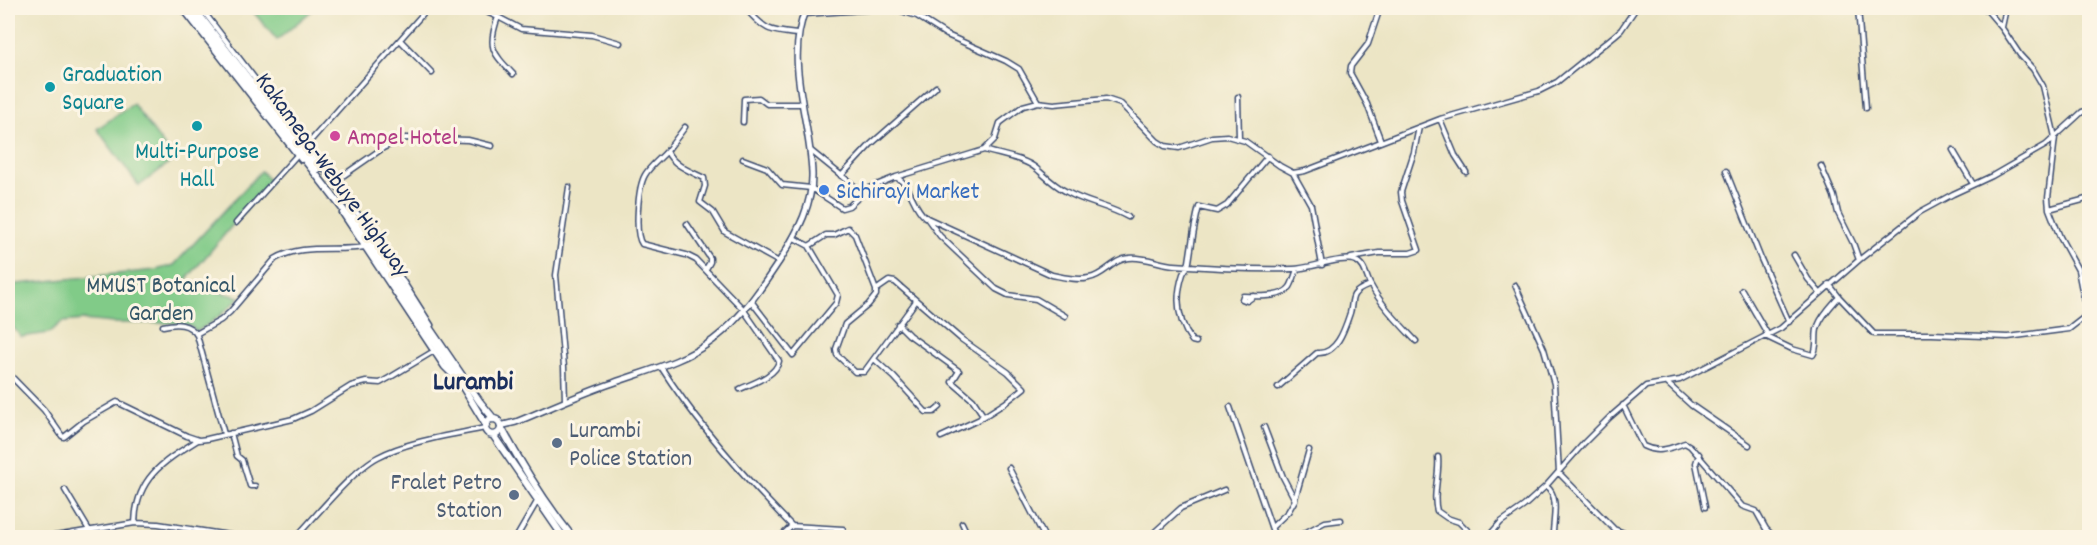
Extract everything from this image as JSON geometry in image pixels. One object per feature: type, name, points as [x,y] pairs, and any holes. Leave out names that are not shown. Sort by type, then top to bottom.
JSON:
[{"type":"highway","name":"Kakamega-Webuye Highway","points":[[188,8],[349,217],[461,384],[486,427]]},
{"type":"highway","points":[[194,8],[340,198],[480,402],[498,422],[524,468],[556,517],[573,537]]},
{"type":"highway","points":[[494,420],[488,422],[486,427],[489,433],[493,435],[564,537]]},
{"type":"highway","points":[[493,435],[499,432],[501,427]]},
{"type":"main road","points":[[501,427],[700,349],[735,320],[751,301],[794,238],[807,210],[812,172],[797,69],[797,34],[805,11]]},
{"type":"street","points":[[182,8],[334,202],[444,367],[461,384]]},
{"type":"street","points":[[201,8],[334,182],[398,273],[441,345]]},
{"type":"street","points":[[306,146],[428,8]]},
{"type":"street","points":[[477,8],[521,29],[592,35],[620,43]]},
{"type":"street","points":[[745,8],[767,29],[797,34]]},
{"type":"street","points":[[805,11],[892,8],[904,10],[948,35],[1006,61],[1018,69],[1038,102]]},
{"type":"street","points":[[1380,8],[1368,44],[1351,66],[1350,73],[1367,104],[1381,142]]},
{"type":"street","points":[[1293,173],[1305,171],[1419,126],[1539,91],[1557,82],[1621,30],[1636,8]]},
{"type":"street","points":[[1858,8],[1866,108]]},
{"type":"street","points":[[1830,284],[1870,332],[1879,334],[2008,337],[2069,329],[2088,315],[2078,270],[2060,237],[2049,209],[2048,198],[2055,137],[2043,86],[2033,69],[1985,8]]},
{"type":"street","points":[[2002,28],[2006,8]]},
{"type":"street","points":[[498,17],[492,34],[492,46],[496,56],[513,74]]},
{"type":"street","points":[[400,40],[432,73]]},
{"type":"street","points":[[841,176],[871,144],[936,87]]},
{"type":"street","points":[[1238,97],[1239,139]]},
{"type":"street","points":[[743,122],[744,99],[759,98],[767,104],[802,104]]},
{"type":"street","points":[[743,159],[767,168],[783,185],[811,188],[842,208],[849,206],[869,188],[896,177],[984,150],[994,139],[1000,123],[1023,106],[1038,102],[1054,104],[1115,100],[1131,112],[1157,141],[1179,148],[1222,135],[1239,139],[1293,173],[1311,205],[1322,265]]},
{"type":"street","points":[[1486,537],[1500,522],[1546,486],[1584,443],[1623,405],[1651,384],[1668,384],[1685,377],[1789,322],[1830,284],[1920,212],[2010,167],[2046,145],[2082,112],[2090,110]]},
{"type":"street","points":[[1440,119],[1455,155],[1466,172]]},
{"type":"street","points":[[925,217],[1052,275],[1089,279],[1121,259],[1132,257],[1172,265],[1297,269],[1379,253],[1410,252],[1419,250],[1401,192],[1414,152],[1419,126]]},
{"type":"street","points":[[685,127],[643,178],[638,212],[638,236],[642,244],[686,255],[706,269],[743,309],[779,361],[778,368],[769,375],[740,389]]},
{"type":"street","points":[[334,182],[383,148],[405,138],[468,140],[492,146]]},
{"type":"street","points":[[809,149],[863,193]]},
{"type":"street","points":[[984,150],[1026,163],[1037,169],[1049,182],[1068,193],[1128,217]]},
{"type":"street","points":[[1953,150],[1973,184]]},
{"type":"street","points":[[667,151],[675,161],[704,178],[705,186],[700,202],[713,212],[725,232],[779,262]]},
{"type":"street","points":[[236,223],[297,155]]},
{"type":"street","points":[[1197,342],[1192,341],[1181,324],[1177,304],[1184,273],[1188,266],[1199,207],[1217,211],[1227,205],[1268,156]]},
{"type":"street","points":[[1821,166],[1834,196],[1838,213],[1859,260]]},
{"type":"street","points":[[1726,171],[1789,322]]},
{"type":"street","points":[[896,177],[909,189],[919,212],[940,236],[996,289],[1008,295],[1036,299],[1065,316]]},
{"type":"street","points":[[565,401],[556,275],[569,187]]},
{"type":"street","points":[[2049,209],[2090,198]]},
{"type":"street","points":[[687,224],[710,258],[706,269]]},
{"type":"street","points":[[809,246],[826,235],[834,235],[848,228],[855,235],[876,295],[845,324],[836,351],[837,355],[858,373],[864,372],[916,301]]},
{"type":"street","points":[[751,301],[777,332],[791,354],[796,354],[838,298],[809,246],[794,238]]},
{"type":"street","points":[[196,334],[230,312],[275,259],[284,254],[320,249],[365,247]]},
{"type":"street","points":[[1794,255],[1820,293]]},
{"type":"street","points":[[1348,259],[1358,261],[1370,285],[1398,322],[1416,341]]},
{"type":"street","points":[[1254,296],[1279,294],[1286,290],[1291,286],[1297,269]]},
{"type":"street","points":[[876,290],[892,280],[961,339],[1008,372],[1024,388],[1005,404],[941,437]]},
{"type":"street","points":[[1278,387],[1315,354],[1325,353],[1336,344],[1343,333],[1354,295],[1370,285]]},
{"type":"street","points":[[1515,285],[1544,349],[1554,384],[1558,473],[1614,529],[1624,533]]},
{"type":"street","points":[[1742,290],[1766,335],[1792,349],[1813,355],[1816,348],[1816,329],[1839,297]]},
{"type":"street","points":[[163,326],[179,324],[192,328],[196,334],[224,434]]},
{"type":"street","points":[[898,324],[959,370],[952,382],[973,400],[982,417]]},
{"type":"street","points":[[135,523],[136,502],[147,481],[168,460],[199,440],[293,419],[311,411],[351,386],[366,382],[380,383],[434,351]]},
{"type":"street","points":[[874,359],[926,412],[934,412],[940,407]]},
{"type":"street","points":[[661,366],[712,438],[762,496],[792,526],[843,529]]},
{"type":"street","points":[[8,373],[44,410],[62,436],[117,402],[170,429],[199,440]]},
{"type":"street","points":[[1668,384],[1690,405],[1749,445]]},
{"type":"street","points":[[1623,405],[1640,442],[1646,448],[1665,451],[1685,443],[1700,454],[1739,504],[1756,511],[1766,529],[1775,537]]},
{"type":"street","points":[[1230,407],[1275,537]]},
{"type":"street","points":[[295,537],[351,479],[378,457],[424,442],[486,427]]},
{"type":"street","points":[[1264,427],[1283,477],[1295,500]]},
{"type":"street","points":[[231,433],[237,456],[242,460],[250,486],[255,486]]},
{"type":"street","points":[[1272,527],[1288,512],[1295,500],[1309,450]]},
{"type":"street","points":[[1700,454],[1696,463],[1706,507]]},
{"type":"street","points":[[1438,457],[1436,508],[1441,514],[1459,522],[1475,537]]},
{"type":"street","points":[[1009,468],[1045,537]]},
{"type":"street","points":[[1546,486],[1554,497],[1553,537]]},
{"type":"street","points":[[65,490],[89,530]]},
{"type":"street","points":[[1148,537],[1177,510],[1224,490]]},
{"type":"street","points":[[516,537],[538,500]]},
{"type":"street","points":[[1294,537],[1325,522],[1341,520]]},
{"type":"street","points":[[43,537],[135,523],[158,524],[248,537]]},
{"type":"street","points":[[962,523],[969,537]]},
{"type":"street","points":[[779,537],[792,526]]},
{"type":"green space","points":[[250,8],[315,8],[277,40]]},
{"type":"green space","points":[[133,104],[174,159],[139,186],[97,129]]},
{"type":"green space","name":"MMUST Botanical Garden","points":[[261,171],[270,181],[186,280],[188,285],[240,297],[220,316],[196,332],[192,327],[180,323],[113,323],[83,320],[62,322],[49,333],[21,337],[8,321],[8,285],[156,270],[174,265]]},
{"type":"place","name":"Graduation Square","points":[[50,87]]},
{"type":"place","name":"Multi-Purpose Hall","points":[[197,126]]},
{"type":"place","name":"Ampel Hotel","points":[[335,136]]},
{"type":"place","name":"Sichirayi Market","points":[[824,190]]},
{"type":"place","name":"Lurambi Police Station","points":[[557,443]]},
{"type":"place","name":"Fralet Petro Station","points":[[514,495]]},
{"type":"district","name":"Lurambi","points":[[473,380]]}]
